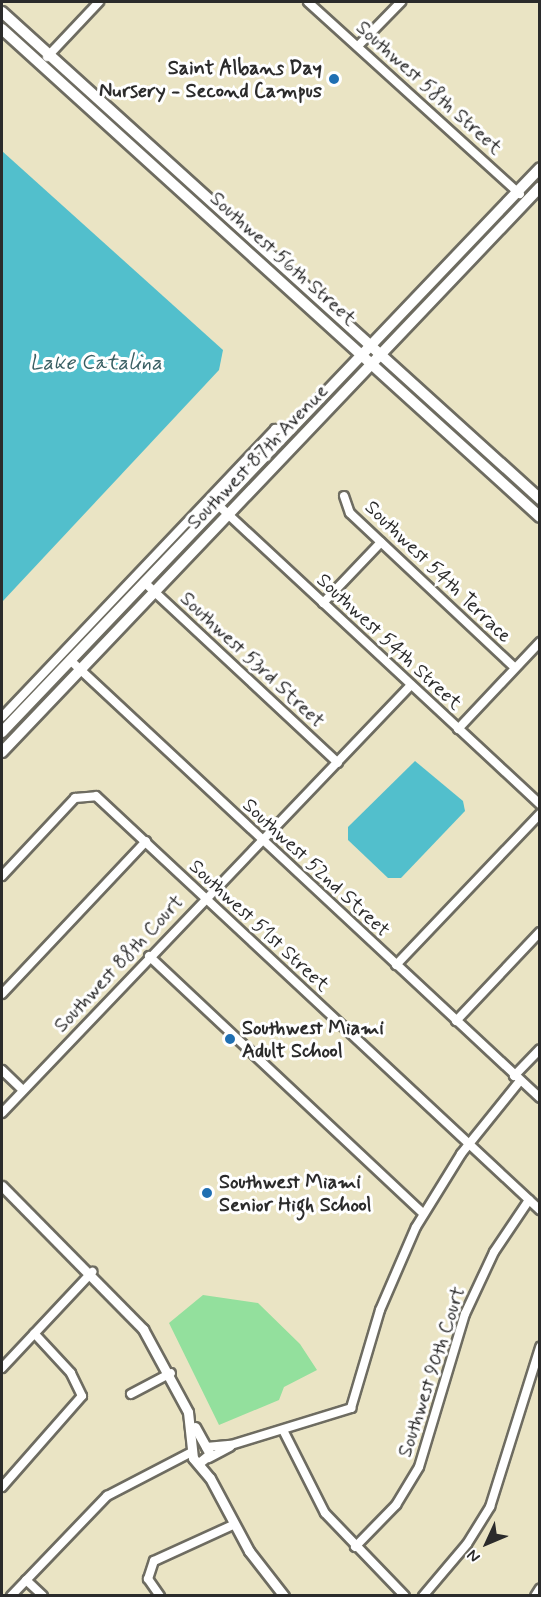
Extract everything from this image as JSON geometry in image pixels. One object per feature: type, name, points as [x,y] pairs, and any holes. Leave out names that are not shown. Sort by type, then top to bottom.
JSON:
[{"type":"main road","name":"Southwest 56th Street","points":[[2,12],[182,176],[383,352],[540,499]]},
{"type":"main road","name":"Southwest 56th Street","points":[[2,29],[540,517]]},
{"type":"main road","name":"Southwest 87th Avenue","points":[[3,741],[70,660],[540,168]]},
{"type":"main road","points":[[174,186],[182,176]]},
{"type":"main road","name":"Southwest 87th Avenue","points":[[3,741],[80,669],[540,187]]},
{"type":"main road","points":[[290,450],[291,430]]},
{"type":"street","points":[[40,64],[99,2]]},
{"type":"street","name":"Southwest 58th Street","points":[[308,2],[527,201]]},
{"type":"street","points":[[358,46],[400,2]]},
{"type":"street","name":"Southwest 87th Avenue","points":[[2,717],[275,429],[291,430]]},
{"type":"street","name":"Southwest 54th Terrace","points":[[344,496],[350,513],[515,668]]},
{"type":"street","name":"Southwest 54th Street","points":[[217,504],[538,801]]},
{"type":"street","points":[[323,603],[381,542]]},
{"type":"street","name":"Southwest 53rd Street","points":[[144,582],[338,763]]},
{"type":"street","points":[[458,729],[540,642]]},
{"type":"street","name":"Southwest 52nd Street","points":[[70,660],[540,1098]]},
{"type":"street","name":"Southwest 88th Court","points":[[2,1113],[204,897],[338,763],[411,685]]},
{"type":"street","name":"Southwest 51st Street","points":[[2,876],[86,793],[101,800],[540,1210]]},
{"type":"street","points":[[396,965],[540,814]]},
{"type":"street","points":[[2,994],[146,842]]},
{"type":"street","points":[[456,1021],[540,932]]},
{"type":"street","points":[[149,956],[423,1213]]},
{"type":"street","points":[[11,1596],[107,1496],[147,1472],[231,1445],[340,1415],[354,1405],[380,1310],[423,1213],[468,1144],[540,1049]]},
{"type":"street","points":[[2,1070],[22,1090]]},
{"type":"street","points":[[2,1186],[92,1272],[134,1317],[171,1373],[192,1423],[210,1478],[233,1525],[284,1596]]},
{"type":"street","name":"Southwest 90th Court","points":[[355,1547],[392,1510],[419,1467],[469,1306],[494,1252],[530,1200]]},
{"type":"street","points":[[2,1368],[92,1272]]},
{"type":"street","points":[[2,1487],[78,1405],[82,1393],[34,1333]]},
{"type":"street","points":[[423,1596],[467,1544],[490,1507],[540,1347]]},
{"type":"street","points":[[131,1394],[171,1373]]},
{"type":"street","points":[[283,1430],[317,1502],[355,1547],[405,1596]]},
{"type":"street","points":[[160,1596],[147,1575],[164,1555],[233,1525]]},
{"type":"street","points":[[26,1580],[42,1596]]},
{"type":"street","points":[[535,1596],[540,1588]]},
{"type":"green space","points":[[203,1295],[258,1303],[300,1344],[317,1370],[284,1387],[279,1400],[219,1425],[169,1323]]},
{"type":"water","name":"Lake Catalina","points":[[2,151],[223,350],[219,370],[2,602]]},
{"type":"water","points":[[415,761],[463,801],[465,811],[401,878],[388,878],[348,840],[348,827]]},
{"type":"place","name":"Saint Albans Day Nursery - Second Campus","points":[[334,79]]},
{"type":"place","name":"Southwest Miami Adult School","points":[[230,1039]]},
{"type":"place","name":"Southwest Miami Senior High School","points":[[207,1193]]}]
